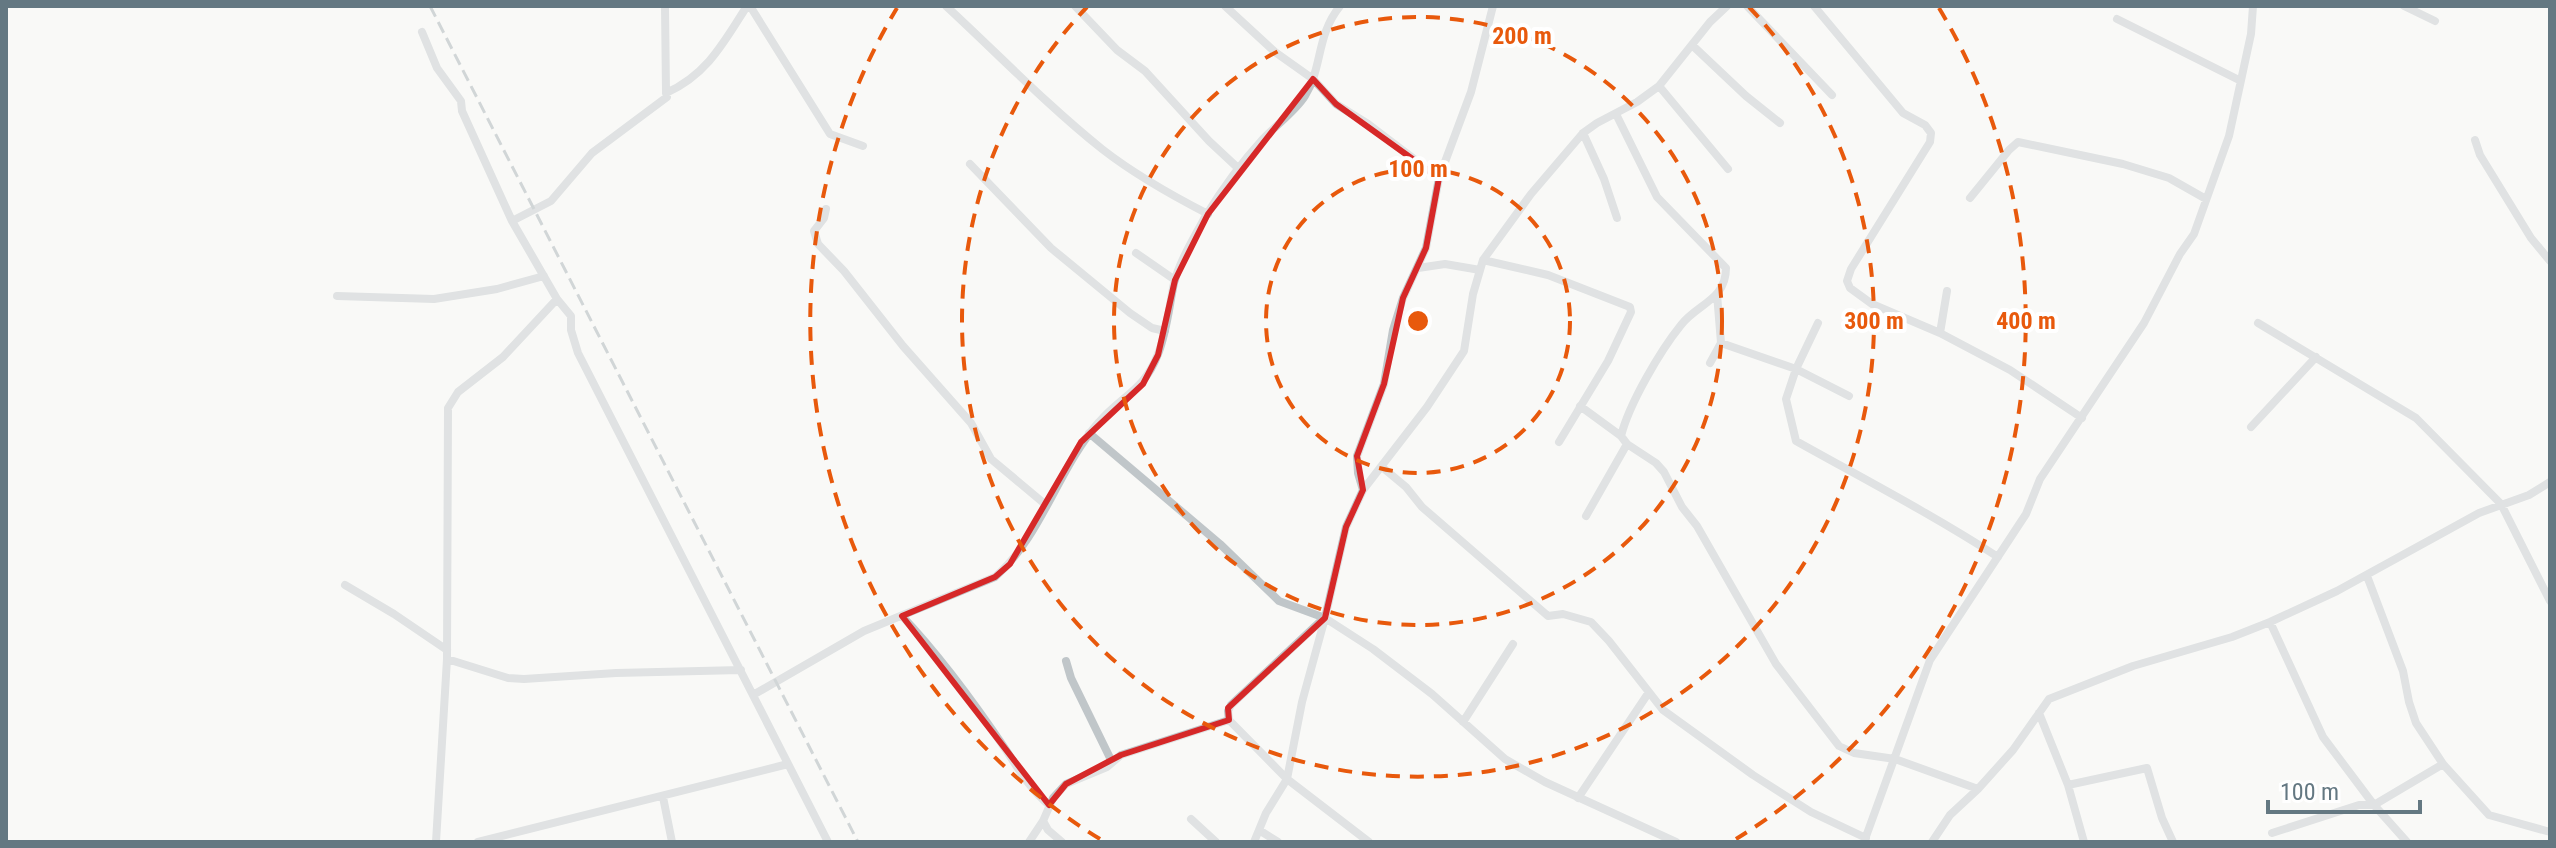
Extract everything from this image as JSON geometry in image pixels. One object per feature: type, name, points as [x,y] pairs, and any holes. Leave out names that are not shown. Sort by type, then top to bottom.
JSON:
[{"type":"street","points":[[512,221],[551,201],[592,153],[667,97],[665,6]]},
{"type":"street","points":[[666,93],[688,83],[714,57],[749,6],[830,134],[863,146]]},
{"type":"street","points":[[946,6],[1007,66],[1104,150],[1175,197],[1208,214]]},
{"type":"street","points":[[1075,6],[1117,50],[1145,71],[1239,169]]},
{"type":"street","points":[[1225,6],[1284,60],[1313,79],[1336,104],[1368,124],[1439,178]]},
{"type":"street","points":[[753,695],[864,631],[995,577],[1016,556],[1089,433],[1112,408],[1143,384],[1158,355],[1175,280],[1208,214],[1261,141],[1305,97],[1313,79],[1324,29],[1340,6]]},
{"type":"street","points":[[1363,490],[1357,456],[1384,384],[1393,330],[1403,298],[1426,248],[1439,178],[1471,92],[1493,6]]},
{"type":"street","points":[[1254,842],[1287,779],[1302,702],[1346,527],[1363,490],[1427,407],[1464,351],[1473,294],[1483,260],[1531,194],[1583,133],[1659,86],[1727,6]]},
{"type":"street","points":[[1747,6],[1832,95]]},
{"type":"street","points":[[1814,6],[1903,113],[1925,125],[1931,133],[1930,142],[1857,259],[1847,281],[1850,288],[1872,304],[1940,333],[2010,370],[2082,418]]},
{"type":"street","points":[[1382,467],[1406,487],[1422,507],[1548,616],[1563,614],[1577,617],[1598,628],[1663,710],[1753,775],[1811,812],[1865,840],[1930,660],[2026,514],[2040,479],[2144,323],[2180,254],[2194,234],[2229,136],[2251,34],[2253,6]]},
{"type":"street","points":[[2404,6],[2435,21]]},
{"type":"street","points":[[2117,19],[2239,80]]},
{"type":"street","points":[[422,32],[437,68],[461,101],[462,111],[512,221],[557,299],[571,316],[571,330],[578,353],[828,842]]},
{"type":"street","points":[[1692,45],[1780,123]]},
{"type":"street","points":[[1659,86],[1728,169]]},
{"type":"street","points":[[1616,114],[1657,197],[1673,210],[1726,268],[1726,281],[1717,294],[1682,322],[1670,339],[1638,396],[1621,436]]},
{"type":"street","points":[[1583,133],[1604,179],[1617,218]]},
{"type":"street","points":[[2475,140],[2487,167],[2531,238],[2550,261]]},
{"type":"street","points":[[1970,198],[2018,142],[2123,164],[2158,175],[2206,199]]},
{"type":"street","points":[[970,164],[1051,248],[1130,313],[1152,328],[1165,331]]},
{"type":"street","points":[[826,209],[824,218],[814,231],[818,244],[971,423],[991,459],[1046,505]]},
{"type":"street","points":[[1136,253],[1175,280]]},
{"type":"street","points":[[1483,260],[1548,275],[1630,307],[1631,312],[1608,361],[1559,442]]},
{"type":"street","points":[[1418,268],[1445,264],[1480,270]]},
{"type":"street","points":[[337,296],[434,299],[497,289],[544,276]]},
{"type":"street","points":[[1940,333],[1947,291]]},
{"type":"street","points":[[1710,363],[1721,343],[1717,294]]},
{"type":"street","points":[[436,842],[447,655],[448,408],[458,392],[503,357],[557,299]]},
{"type":"street","points":[[1818,323],[1796,369],[1786,399],[1796,441],[1877,488],[1941,520],[1998,557]]},
{"type":"street","points":[[2258,323],[2416,418],[2501,504],[2550,601]]},
{"type":"street","points":[[1721,343],[1796,369],[1849,396]]},
{"type":"street","points":[[2251,427],[2316,357]]},
{"type":"street","points":[[1580,406],[1664,472],[1776,664],[1839,746],[1854,753],[1895,759],[1978,789]]},
{"type":"street","points":[[1089,433],[1211,536],[1279,601],[1325,618],[1373,649],[1505,759],[1578,798],[1676,842]]},
{"type":"street","points":[[1586,516],[1627,444]]},
{"type":"street","points":[[1932,842],[1950,815],[2013,750],[2049,699],[2133,666],[2232,637],[2270,622],[2550,482]]},
{"type":"street","points":[[2367,576],[2403,671],[2416,723],[2443,764],[2489,815],[2550,832]]},
{"type":"street","points":[[345,585],[394,614],[447,655],[508,678],[741,670]]},
{"type":"street","points":[[902,616],[938,655],[1018,771],[1049,805]]},
{"type":"street","points":[[1325,618],[1231,705],[1229,720],[1287,779],[1369,842]]},
{"type":"street","points":[[2270,622],[2323,737],[2374,805],[2407,842]]},
{"type":"street","points":[[1463,722],[1513,644]]},
{"type":"street","points":[[1066,661],[1071,678],[1112,762]]},
{"type":"street","points":[[1578,798],[1649,692]]},
{"type":"street","points":[[2039,713],[2068,785],[2084,842]]},
{"type":"street","points":[[1029,842],[1049,805],[1066,784],[1121,755],[1229,720]]},
{"type":"street","points":[[478,842],[788,764]]},
{"type":"street","points":[[2272,833],[2359,805],[2374,805],[2443,764]]},
{"type":"street","points":[[2068,785],[2147,768],[2162,818],[2173,842]]},
{"type":"street","points":[[663,797],[672,842]]},
{"type":"street","points":[[1191,819],[1216,842]]},
{"type":"street","points":[[1043,821],[1062,842]]},
{"type":"street","points":[[1259,830],[1278,842]]},
{"type":"highlighted area","points":[[1313,79],[1336,104],[1439,178],[1426,248],[1403,298],[1384,384],[1357,456],[1363,490],[1346,527],[1325,618],[1228,708],[1229,720],[1121,755],[1066,784],[1049,805],[902,616],[995,577],[1010,564],[1081,442],[1143,384],[1158,355],[1175,280],[1208,214]]},
{"type":"railway","points":[[430,6],[858,842]]}]
